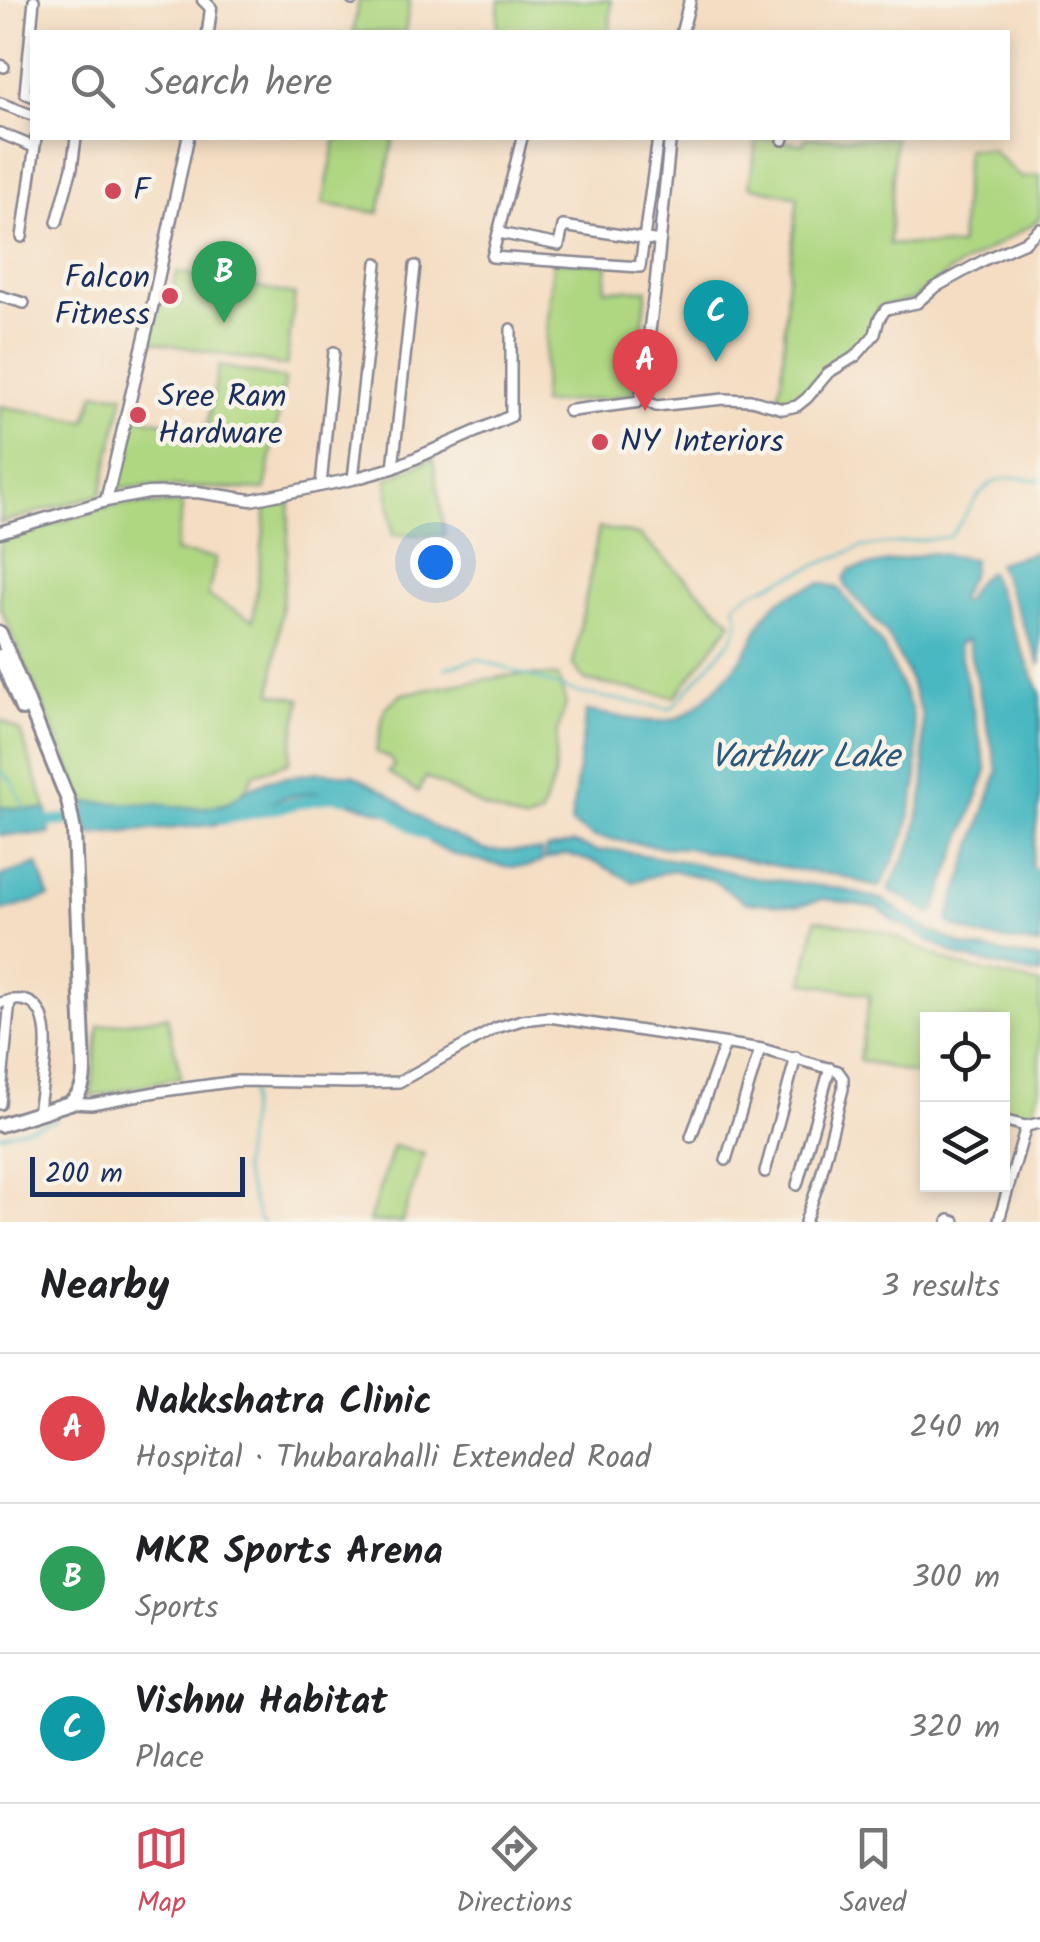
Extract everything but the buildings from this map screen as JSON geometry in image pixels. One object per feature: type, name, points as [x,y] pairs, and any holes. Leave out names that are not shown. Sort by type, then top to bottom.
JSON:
[{"type":"main road","points":[[0,632],[64,800],[70,830],[76,1068],[72,1092],[65,1105],[0,1124]]},
{"type":"main road","points":[[0,656],[64,800]]},
{"type":"street","points":[[31,30],[34,0]]},
{"type":"street","points":[[203,0],[211,8],[208,30]]},
{"type":"street","points":[[682,30],[690,0]]},
{"type":"street","points":[[30,41],[25,93],[30,95]]},
{"type":"street","points":[[0,103],[30,114]]},
{"type":"street","points":[[0,133],[35,142],[22,237]]},
{"type":"street","points":[[57,222],[76,140]]},
{"type":"street","points":[[106,501],[154,303],[188,140]]},
{"type":"street","points":[[522,140],[492,257],[640,267],[658,140]]},
{"type":"street","points":[[569,411],[637,402],[641,398],[670,140]]},
{"type":"street","points":[[652,176],[666,177]]},
{"type":"street","points":[[499,233],[559,245],[563,226],[660,241]]},
{"type":"street","points":[[641,398],[656,406],[724,399],[751,400],[783,409],[797,406],[828,373],[856,356],[875,334],[886,309],[917,302],[934,288],[1025,242],[1040,229]]},
{"type":"street","points":[[353,479],[376,263]]},
{"type":"street","points":[[393,468],[415,266]]},
{"type":"street","points":[[0,296],[24,303]]},
{"type":"street","points":[[0,532],[148,493],[197,492],[251,500],[393,468],[511,416],[512,329]]},
{"type":"street","points":[[322,485],[334,352]]},
{"type":"street","points":[[0,1104],[5,1002],[36,1004],[47,1036],[38,1114]]},
{"type":"street","points":[[65,1105],[215,1083],[399,1082],[496,1028],[549,1017],[760,1049],[842,1073],[843,1088],[820,1178],[804,1222]]},
{"type":"street","points":[[692,1137],[725,1044]]},
{"type":"street","points":[[726,1160],[760,1049]]},
{"type":"street","points":[[765,1172],[796,1058]]},
{"type":"street","points":[[797,1185],[830,1068]]},
{"type":"street","points":[[1010,1122],[1026,1126],[1040,1123]]},
{"type":"street","points":[[999,1220],[1026,1126]]},
{"type":"green space","points":[[359,0],[410,0],[405,30],[353,30]]},
{"type":"green space","points":[[499,0],[611,0],[610,30],[497,30]]},
{"type":"green space","points":[[336,140],[394,140],[379,213],[323,204]]},
{"type":"green space","points":[[757,140],[804,144],[805,140],[895,140],[889,244],[960,246],[966,149],[991,149],[1021,178],[1040,175],[1040,218],[949,272],[914,299],[882,306],[871,331],[852,352],[826,369],[805,393],[776,402],[782,379],[787,287],[798,197],[749,186]]},
{"type":"green space","points":[[553,261],[608,264],[605,289],[647,290],[634,392],[541,404]]},
{"type":"green space","points":[[177,272],[295,295],[286,366],[151,341],[160,303],[171,304]]},
{"type":"green space","points":[[219,366],[285,379],[265,490],[149,486],[116,489],[134,416],[206,431]]},
{"type":"green space","points":[[95,393],[124,394],[101,494],[0,523],[0,406],[86,421]]},
{"type":"green space","points":[[433,458],[445,535],[393,535],[387,479]]},
{"type":"green space","points":[[290,501],[272,693],[301,699],[289,762],[253,775],[235,799],[208,807],[85,802],[0,607],[0,541],[113,505],[183,504],[175,552],[216,558],[208,596],[253,620],[267,506]]},
{"type":"green space","points":[[599,528],[639,535],[732,622],[675,697],[586,681],[573,665]]},
{"type":"green space","points":[[512,675],[558,676],[566,704],[557,733],[554,778],[540,816],[525,822],[486,808],[426,777],[418,792],[388,772],[394,766],[390,758],[376,752],[385,708],[402,694]]},
{"type":"green space","points":[[0,719],[20,731],[47,810],[0,807]]},
{"type":"green space","points":[[816,919],[884,932],[960,966],[1040,984],[1040,1087],[1030,1119],[1010,1115],[1010,1012],[920,1012],[920,1075],[859,1060],[870,995],[803,982]]},
{"type":"green space","points":[[167,1016],[181,1077],[91,1097],[99,1026]]},
{"type":"green space","points":[[393,1146],[424,1154],[402,1222],[369,1222]]},
{"type":"water","points":[[1040,551],[1040,665],[997,563]]},
{"type":"water","name":"Varthur Lake","points":[[931,553],[973,559],[961,603],[989,572],[1040,693],[1040,799],[1031,866],[1040,869],[1040,945],[978,936],[948,920],[998,771],[967,640],[958,644],[987,771],[934,913],[889,891],[914,839],[925,784],[922,715],[906,670],[886,633],[846,587],[844,578],[850,570]]},
{"type":"water","name":"Varthur Lake","points":[[822,583],[838,588],[883,646],[912,710],[917,781],[906,833],[882,884],[878,887],[838,875],[687,848],[595,837],[571,824],[586,711],[651,721],[681,717],[703,701],[735,667],[773,606]]},
{"type":"water","points":[[318,772],[353,775],[386,792],[431,826],[487,851],[541,851],[541,862],[506,867],[452,854],[430,843],[408,820],[316,792],[286,797],[213,825],[88,835],[85,802],[198,808],[226,804],[269,780]]},
{"type":"water","points":[[0,807],[47,810],[50,834],[0,835]]},
{"type":"water","points":[[574,843],[597,851],[614,850],[692,863],[883,900],[924,928],[967,947],[1040,959],[1040,975],[960,957],[878,908],[824,899],[797,906],[745,902],[712,880],[672,870],[633,882],[599,864],[567,854],[544,859],[546,849]]},
{"type":"water","points":[[38,864],[49,897],[3,911],[0,876]]},
{"type":"waterway","points":[[445,668],[478,659],[579,693],[671,709],[732,639],[739,622],[735,605],[754,591],[861,547],[949,537],[980,494],[996,481],[1040,480]]},
{"type":"waterway","points":[[0,770],[12,781],[26,810]]},
{"type":"waterway","points":[[223,819],[335,795],[345,798]]},
{"type":"waterway","points":[[389,809],[435,838]]},
{"type":"waterway","points":[[0,826],[103,819]]},
{"type":"waterway","points":[[245,1086],[251,1093],[242,1169],[263,1222]]},
{"type":"waterway","points":[[0,1135],[57,1120]]},
{"type":"place","name":"F","points":[[113,191]]},
{"type":"place","name":"Falcon Fitness","points":[[170,296]]},
{"type":"place","name":"MKR Sports Arena","points":[[224,323]]},
{"type":"place","name":"Vishnu Habitat","points":[[716,362]]},
{"type":"place","name":"Nakkshatra Clinic","points":[[645,411]]},
{"type":"place","name":"Sree Ram Hardware","points":[[138,415]]},
{"type":"place","name":"NY Interiors","points":[[600,442]]}]
